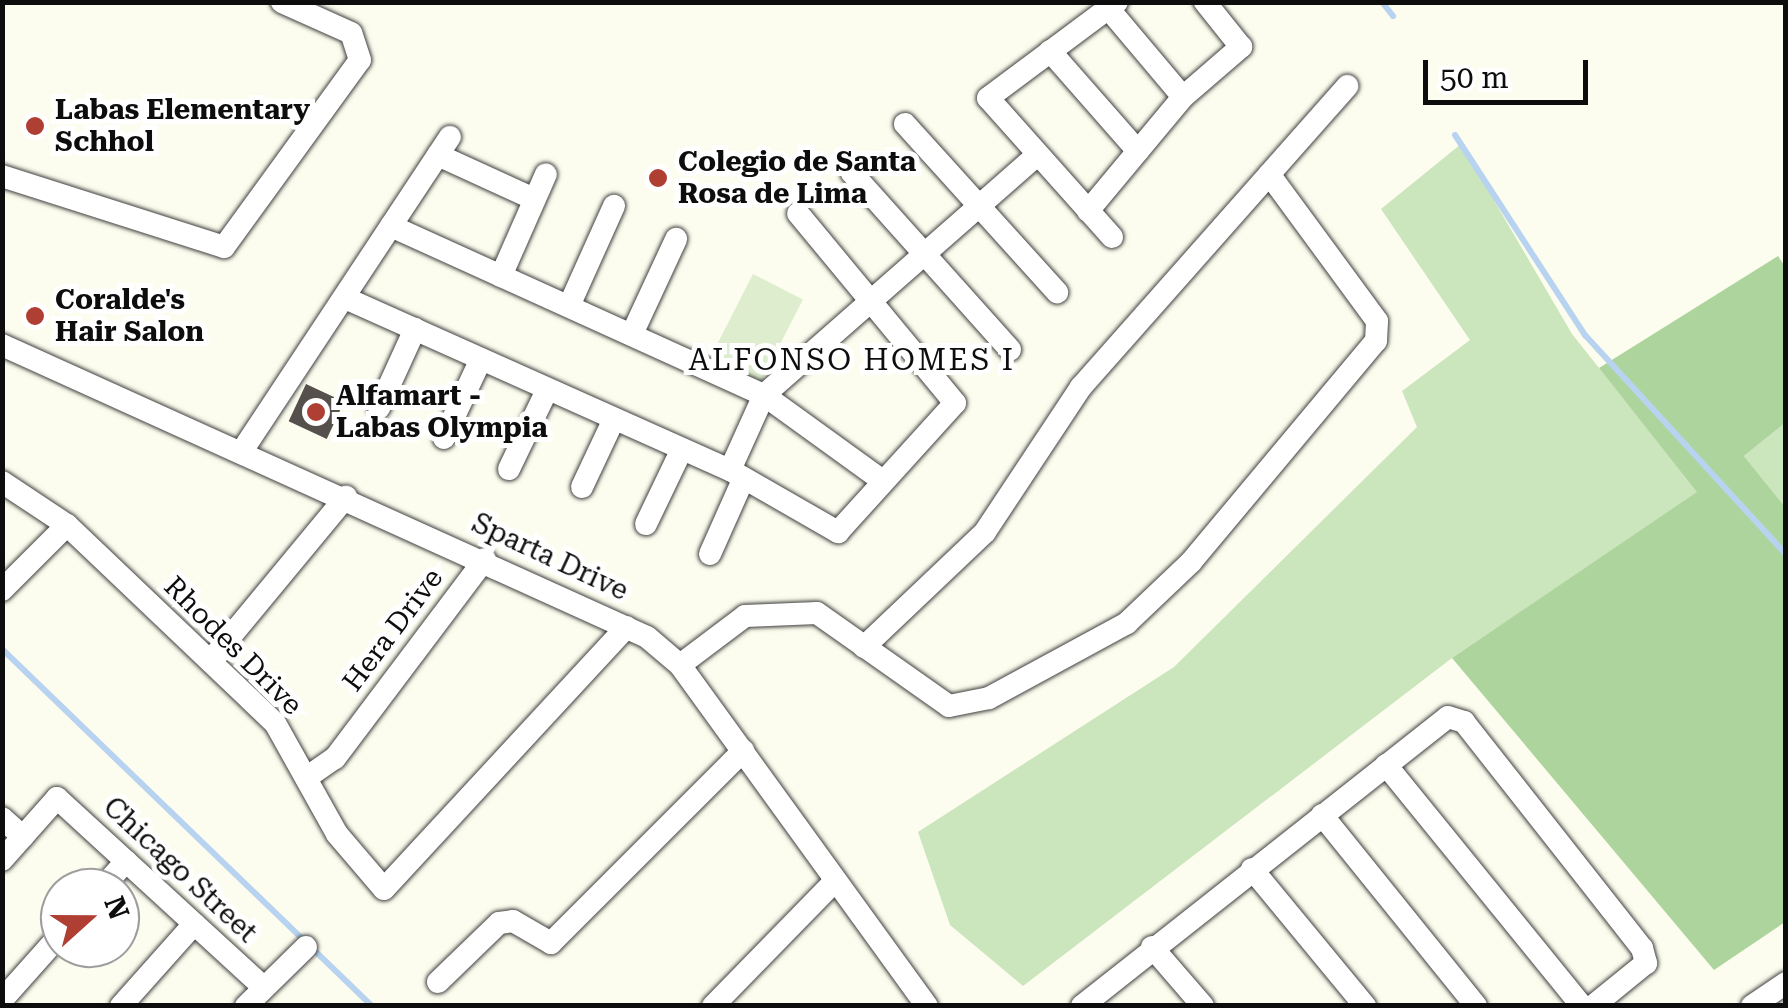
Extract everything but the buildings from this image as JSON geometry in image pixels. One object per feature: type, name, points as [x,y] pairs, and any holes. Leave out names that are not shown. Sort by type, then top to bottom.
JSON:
[{"type":"street","points":[[2,204],[6,178],[224,247],[360,60],[351,33],[282,2]]},
{"type":"street","points":[[1088,211],[1183,96],[1241,47],[1205,2]]},
{"type":"street","points":[[1112,237],[988,98],[1112,5],[1183,96]]},
{"type":"street","points":[[1050,51],[1138,151]]},
{"type":"street","points":[[864,648],[985,532],[1081,388],[1346,86]]},
{"type":"street","points":[[905,124],[1057,292]]},
{"type":"street","points":[[244,448],[444,146],[534,198]]},
{"type":"street","points":[[710,554],[764,396],[1036,156]]},
{"type":"street","points":[[501,276],[546,174]]},
{"type":"street","points":[[852,174],[1010,350]]},
{"type":"street","points":[[680,665],[745,616],[816,612],[949,706],[989,698],[1127,623],[1191,562],[1376,341],[1377,321],[1270,174]]},
{"type":"street","points":[[568,306],[614,206]]},
{"type":"street","points":[[346,298],[737,475],[829,533],[956,403],[798,214]]},
{"type":"street","points":[[391,226],[764,396],[883,482]]},
{"type":"street","points":[[632,334],[676,239]]},
{"type":"street","points":[[379,408],[414,329]]},
{"type":"street","name":"Sparta Drive","points":[[2,345],[244,448],[628,627],[680,665],[927,1006]]},
{"type":"street","points":[[444,438],[480,358]]},
{"type":"street","points":[[509,469],[548,390]]},
{"type":"street","points":[[582,487],[614,418]]},
{"type":"street","points":[[646,524],[682,449]]},
{"type":"street","name":"Rhodes Drive","points":[[2,482],[67,526],[275,723],[306,778],[384,889],[628,627]]},
{"type":"street","points":[[211,660],[346,497]]},
{"type":"street","points":[[2,590],[67,526]]},
{"type":"street","name":"Hera Drive","points":[[306,778],[335,758],[485,558]]},
{"type":"street","points":[[1086,1004],[1152,947],[1448,717],[1464,722],[1642,948],[1646,964],[1593,1006]]},
{"type":"street","points":[[438,982],[499,923],[513,921],[550,943],[743,752]]},
{"type":"street","points":[[1386,764],[1582,1006]]},
{"type":"street","name":"Chicago Street","points":[[23,838],[57,798],[262,986]]},
{"type":"street","points":[[1322,815],[1476,1006]]},
{"type":"street","points":[[2,818],[23,838],[2,860]]},
{"type":"street","points":[[120,868],[126,861]]},
{"type":"street","points":[[1252,869],[1365,1006]]},
{"type":"street","points":[[712,1006],[834,881]]},
{"type":"street","points":[[121,1006],[194,924]]},
{"type":"street","points":[[246,1006],[306,946]]},
{"type":"street","points":[[1152,947],[1203,1006]]},
{"type":"street","points":[[2,1000],[40,957]]},
{"type":"street","points":[[1752,1006],[1786,983]]},
{"type":"green space","points":[[1461,144],[1572,334],[1698,492],[1452,658],[1023,986],[950,925],[918,832],[1174,667],[1417,427],[1402,391],[1470,340],[1381,209]]},
{"type":"green space","points":[[1778,256],[1786,268],[1785,423],[1744,456],[1785,507],[1785,922],[1714,970],[1452,658],[1697,492],[1599,368]]},
{"type":"green space","points":[[753,274],[803,299],[759,385],[709,360]]},
{"type":"green space","points":[[1785,423],[1785,507],[1744,456]]},
{"type":"waterway","points":[[1382,2],[1393,16]]},
{"type":"waterway","points":[[1455,135],[1585,335],[1786,554]]},
{"type":"waterway","points":[[2,649],[372,1006]]},
{"type":"place","name":"Labas Elementary Schhol","points":[[35,126]]},
{"type":"place","name":"Colegio de Santa Rosa de Lima","points":[[658,178]]},
{"type":"place","name":"Coralde's Hair Salon","points":[[35,316]]},
{"type":"place","name":"Alfamart - Labas Olympia","points":[[316,412]]},
{"type":"district","name":"ALFONSO HOMES I","points":[[852,360]]}]
